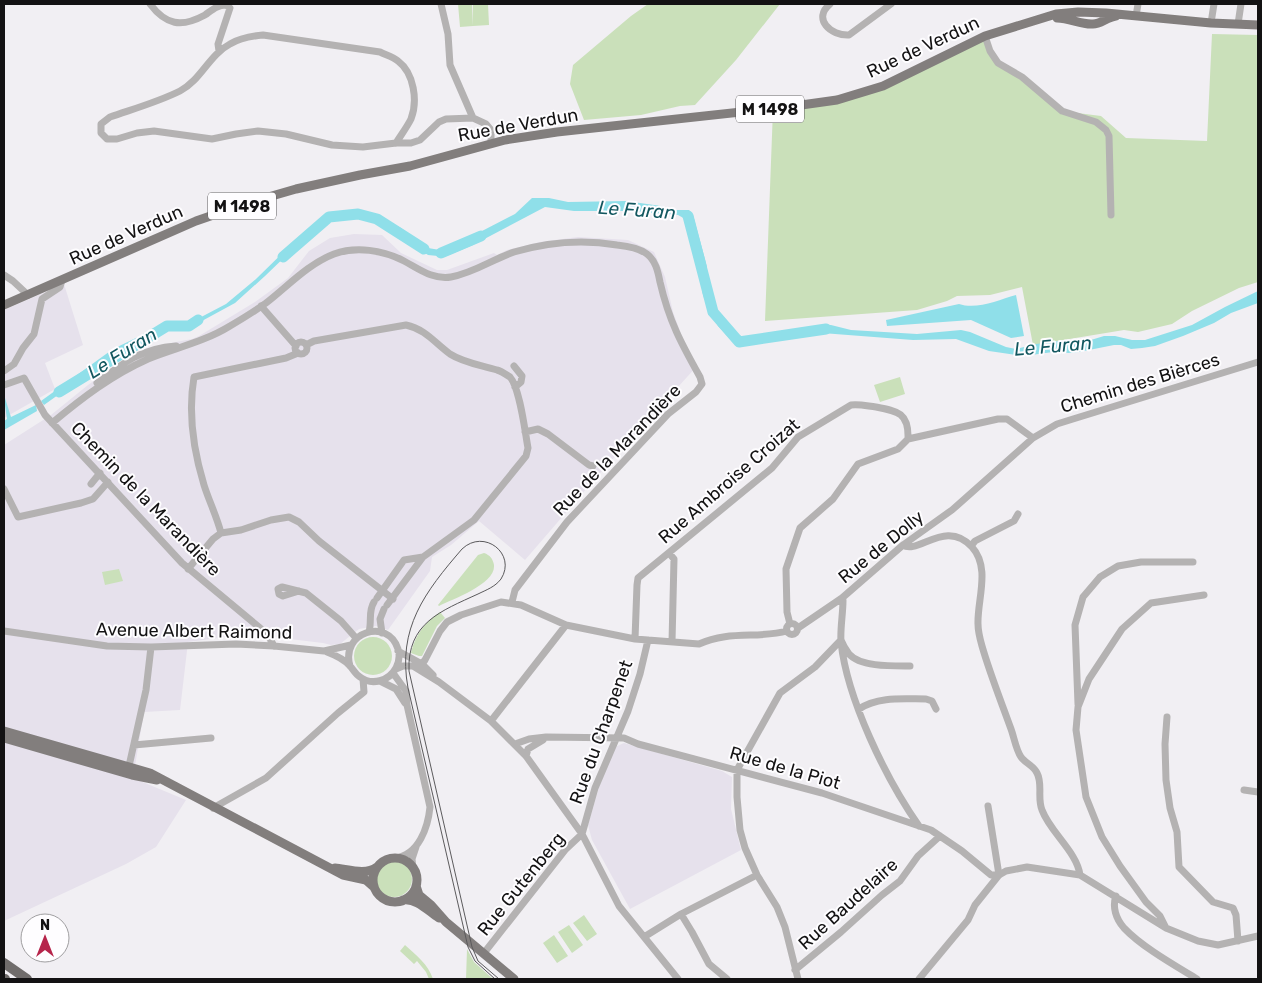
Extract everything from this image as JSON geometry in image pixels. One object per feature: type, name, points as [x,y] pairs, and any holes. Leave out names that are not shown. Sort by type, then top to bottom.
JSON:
[{"type":"highway","points":[[4,963],[27,979]]},
{"type":"main road","name":"Rue de Verdun","points":[[4,305],[196,221],[251,202],[305,187],[410,166],[491,143],[557,132],[837,100],[883,86],[985,36],[1056,14],[1106,12],[1258,25]]},
{"type":"main road","points":[[4,731],[150,773],[213,808],[343,875],[366,880],[379,894],[389,900],[416,902],[446,922],[514,979]]},
{"type":"main road","points":[[4,739],[132,775],[167,782]]},
{"type":"main road","points":[[330,867],[365,872],[372,871],[384,860],[395,858],[406,861],[413,868],[419,895],[446,922]]},
{"type":"main road","points":[[374,887],[373,877],[376,867]]},
{"type":"main road","points":[[403,900],[412,894],[416,886]]},
{"type":"street","points":[[150,4],[161,17],[175,23],[189,22],[214,6],[226,4],[230,8],[218,44],[219,52]]},
{"type":"street","points":[[441,4],[448,34],[450,65],[472,118]]},
{"type":"street","points":[[830,4],[826,7],[823,19],[826,28],[842,35],[849,34],[892,4]]},
{"type":"street","points":[[1136,16],[1138,4]]},
{"type":"street","points":[[1211,22],[1214,4]]},
{"type":"street","points":[[1238,24],[1241,4]]},
{"type":"street","points":[[396,143],[411,119],[414,106],[414,89],[408,72],[398,60],[380,52],[263,35],[247,37],[230,44],[219,52],[195,80],[180,91],[110,117],[101,124],[101,133],[107,139],[117,139],[137,133],[154,131],[212,139],[258,132],[286,134],[332,145],[363,148],[410,143],[420,140],[439,122],[446,119],[472,118],[486,124],[491,130],[491,143]]},
{"type":"street","points":[[985,36],[990,51],[998,63],[1022,77],[1062,111],[1096,122],[1106,130],[1109,136],[1111,215]]},
{"type":"street","name":"Rue de la Marandière","points":[[51,422],[97,387],[137,364],[228,328],[261,306],[318,261],[335,254],[355,250],[376,251],[399,258],[432,276],[449,278],[467,273],[513,253],[541,245],[568,242],[605,243],[632,247],[647,254],[656,265],[666,307],[676,334],[702,384],[696,392],[668,414],[567,522],[514,590],[512,602]]},
{"type":"street","points":[[4,275],[28,295]]},
{"type":"street","points":[[4,371],[14,364],[34,334],[42,299],[60,287],[62,280]]},
{"type":"street","points":[[261,306],[297,349]]},
{"type":"street","points":[[221,533],[204,486],[198,461],[192,411],[194,377],[286,358],[297,349],[301,342],[306,345],[314,341],[406,325],[414,327],[432,337],[450,354],[478,366],[498,370],[510,378],[516,386],[528,448],[526,456],[474,520],[423,557],[386,607],[380,619],[382,633]]},
{"type":"street","name":"Chemin des Bièrces","points":[[1033,438],[1057,424],[1073,418],[1258,362]]},
{"type":"street","points":[[514,366],[522,376],[521,382],[516,386]]},
{"type":"street","name":"Chemin de la Marandière","points":[[4,385],[24,378],[51,422],[188,569],[260,628],[269,637],[274,646]]},
{"type":"street","name":"Rue Ambroise Croizat","points":[[635,639],[638,578],[772,468],[798,437],[851,405],[859,404],[896,411],[904,418],[908,428],[908,439]]},
{"type":"street","points":[[787,631],[787,626],[790,624],[787,612],[786,569],[800,528],[833,499],[858,464],[898,449],[908,439],[998,419],[1007,419],[1033,438]]},
{"type":"street","points":[[525,432],[538,429],[548,434],[592,466]]},
{"type":"street","name":"Rue de Dolly","points":[[918,826],[883,767],[858,710],[844,662],[841,640],[844,600],[842,598],[903,545],[952,510],[1033,438]]},
{"type":"street","points":[[90,484],[100,473]]},
{"type":"street","points":[[4,489],[18,518],[93,499],[108,482]]},
{"type":"street","points":[[971,546],[975,541],[1014,521],[1018,514]]},
{"type":"street","points":[[188,569],[221,533],[241,530],[271,520],[289,517],[299,522],[393,599]]},
{"type":"street","points":[[903,545],[907,548],[913,547],[939,536],[952,536],[965,541],[971,546],[980,560],[982,573],[977,626],[985,656],[1021,757],[1037,772],[1040,779],[1041,809],[1077,864],[1080,875]]},
{"type":"street","points":[[669,552],[674,559],[672,642]]},
{"type":"street","points":[[369,632],[371,622],[370,609],[382,590],[404,560],[423,557]]},
{"type":"street","points":[[1166,928],[1160,916],[1146,902],[1102,837],[1086,797],[1076,730],[1078,707],[1075,625],[1083,597],[1100,577],[1118,566],[1141,562],[1193,562]]},
{"type":"street","points":[[299,591],[306,593],[341,621],[356,638]]},
{"type":"street","points":[[1078,707],[1089,680],[1122,629],[1129,622],[1152,603],[1204,595]]},
{"type":"street","points":[[420,666],[446,622],[493,603],[512,602],[566,625],[635,639],[699,644],[707,640],[738,634],[780,633],[787,631],[793,634],[797,632],[798,628],[842,598]]},
{"type":"street","points":[[790,624],[795,624],[798,628]]},
{"type":"street","points":[[491,721],[566,625]]},
{"type":"street","name":"Avenue Albert Raimond","points":[[4,631],[107,646],[151,647],[236,644],[324,651],[336,656],[350,666]]},
{"type":"street","points":[[407,705],[396,689],[380,681],[367,680],[357,675],[350,666],[348,656],[351,645],[356,638],[369,632],[382,633],[391,638],[398,650],[491,721],[515,744],[526,756],[582,834],[619,906],[678,979]]},
{"type":"street","name":"Rue du Charpenet","points":[[582,834],[595,788],[628,711],[640,674],[648,640]]},
{"type":"street","points":[[798,979],[782,920],[757,876],[745,848],[740,830],[737,770],[780,693],[815,667],[841,640],[849,654],[858,661],[910,666]]},
{"type":"street","name":"Avenue Albert Raimond","points":[[324,651],[351,645]]},
{"type":"street","points":[[129,766],[146,690],[151,647]]},
{"type":"street","points":[[394,671],[399,660],[398,650]]},
{"type":"street","points":[[380,681],[406,665],[420,666]]},
{"type":"street","points":[[394,671],[406,691],[407,705],[430,807],[428,821],[412,859],[413,868]]},
{"type":"street","points":[[213,808],[266,778],[365,690],[367,680]]},
{"type":"street","points":[[858,710],[865,705],[878,701],[926,699],[932,701],[936,709]]},
{"type":"street","points":[[1167,717],[1165,744],[1166,780],[1170,808],[1177,832],[1179,867],[1213,902],[1233,908],[1236,916],[1238,941]]},
{"type":"street","points":[[526,756],[528,749],[546,737]]},
{"type":"street","name":"Rue de la Piot","points":[[515,744],[528,739],[546,737],[624,738],[638,744],[822,793],[931,830],[991,875],[999,875]]},
{"type":"street","points":[[134,745],[211,738]]},
{"type":"street","points":[[1244,790],[1258,792]]},
{"type":"street","points":[[988,806],[999,875]]},
{"type":"street","name":"Rue Gutenberg","points":[[484,953],[565,850],[582,834]]},
{"type":"street","name":"Rue Baudelaire","points":[[795,970],[900,881],[918,856],[940,836]]},
{"type":"street","points":[[395,858],[404,856],[417,844]]},
{"type":"street","points":[[919,979],[968,920],[975,905],[999,875],[1006,871],[1026,867],[1080,875],[1143,912],[1166,928],[1186,938],[1218,946],[1258,937]]},
{"type":"street","points":[[644,937],[680,914],[757,876]]},
{"type":"street","points":[[1116,896],[1114,901],[1115,912],[1123,927],[1148,947],[1197,979]]},
{"type":"street","points":[[1143,912],[1146,902]]},
{"type":"street","points":[[680,914],[709,964],[727,979]]},
{"type":"shaded area","points":[[354,234],[382,235],[401,253],[437,270],[447,270],[494,253],[497,255],[507,250],[540,242],[578,237],[628,240],[654,252],[665,277],[673,312],[683,339],[697,366],[601,472],[525,560],[479,521],[451,545],[432,557],[430,571],[388,630],[376,626],[359,629],[340,644],[331,645],[247,634],[188,642],[180,710],[144,712],[133,778],[186,800],[156,847],[126,864],[4,921],[4,445],[51,415],[115,366],[160,345],[199,336],[255,302],[288,278],[309,251],[330,238]]},
{"type":"shaded area","points":[[64,284],[83,345],[45,363],[55,389],[4,418],[4,310]]},
{"type":"shaded area","points":[[624,743],[722,771],[732,777],[731,809],[741,850],[630,909],[592,840],[588,825],[599,787],[615,747]]},
{"type":"green space","points":[[458,4],[472,4],[473,26],[460,27]]},
{"type":"green space","points":[[473,4],[488,4],[489,25],[473,26]]},
{"type":"green space","points":[[648,4],[780,4],[736,60],[695,105],[680,106],[641,115],[584,120],[570,84],[573,65]]},
{"type":"green space","points":[[1212,34],[1258,35],[1258,282],[1239,288],[1192,311],[1172,324],[1138,332],[1124,330],[1033,345],[1022,287],[990,295],[957,296],[917,310],[765,321],[773,109],[883,86],[985,36],[998,63],[1062,111],[1101,116],[1126,138],[1207,141]]},
{"type":"green space","points":[[900,377],[905,394],[880,402],[874,385]]},
{"type":"green space","points":[[484,553],[491,558],[494,565],[493,572],[488,578],[472,590],[439,606],[478,555]]},
{"type":"green space","points":[[119,569],[123,581],[105,585],[102,572]]},
{"type":"green space","points":[[440,612],[445,618],[437,626],[422,656],[411,653],[415,640],[421,630]]},
{"type":"green space","points":[[373,637],[387,642],[392,656],[387,670],[373,675],[359,670],[354,656],[359,642]]},
{"type":"green space","points":[[394,861],[401,862],[407,866],[411,872],[411,886],[407,892],[401,896],[394,897],[387,896],[381,892],[377,886],[376,879],[377,872],[381,866],[387,862]]},
{"type":"green space","points":[[584,915],[597,934],[587,941],[573,923]]},
{"type":"green space","points":[[569,925],[583,945],[572,953],[558,932]]},
{"type":"green space","points":[[554,935],[568,956],[557,963],[543,943]]},
{"type":"green space","points":[[405,945],[425,964],[433,979],[429,979],[417,961],[414,964],[400,951]]},
{"type":"green space","points":[[467,949],[474,962],[493,979],[466,979]]},
{"type":"water","points":[[532,198],[549,198],[568,202],[626,201],[661,206],[669,210],[689,210],[693,215],[707,267],[707,291],[711,306],[716,312],[720,324],[731,332],[749,339],[765,339],[783,333],[831,325],[851,330],[917,334],[961,330],[1016,349],[1059,341],[1067,344],[1081,343],[1104,336],[1145,340],[1192,325],[1258,291],[1258,303],[1231,313],[1214,323],[1183,336],[1155,346],[1131,349],[1121,345],[1114,345],[1079,352],[1068,353],[1060,351],[1024,356],[989,351],[956,339],[913,340],[809,332],[793,338],[757,344],[730,339],[718,326],[702,291],[703,280],[697,243],[687,220],[678,215],[629,211],[574,211],[545,207],[473,245],[449,255],[438,256],[428,255],[407,236],[383,223],[348,214],[334,217],[318,225],[235,303],[189,328],[166,328],[118,352],[44,405],[41,401],[113,349],[163,325],[184,326],[226,304],[256,279],[302,234],[329,214],[349,210],[360,211],[401,228],[422,247],[440,250],[465,243],[482,231],[515,214]]},
{"type":"water","points":[[1016,295],[1024,336],[1011,338],[971,320],[887,326],[886,320],[959,304],[966,306],[980,305]]},
{"type":"water","points":[[4,398],[11,417],[36,405],[37,411],[4,430],[4,421],[7,419]]},
{"type":"waterway","name":"Le Furan","points":[[283,257],[329,217],[358,214],[377,219],[424,249]]},
{"type":"waterway","name":"Le Furan","points":[[688,216],[713,312],[739,342],[826,329]]},
{"type":"waterway","name":"Le Furan","points":[[441,253],[481,236]]},
{"type":"waterway","name":"Le Furan","points":[[59,392],[167,326],[189,326],[198,320]]},
{"type":"tram line","points":[[495,979],[475,961],[468,947],[408,688],[406,667],[410,629],[426,596],[436,580],[462,549],[471,543],[480,541],[496,547],[501,553],[505,561],[505,570],[501,579],[490,588],[451,606],[429,621],[420,630],[414,641],[410,655],[409,671],[472,947],[478,961],[499,979]]}]
